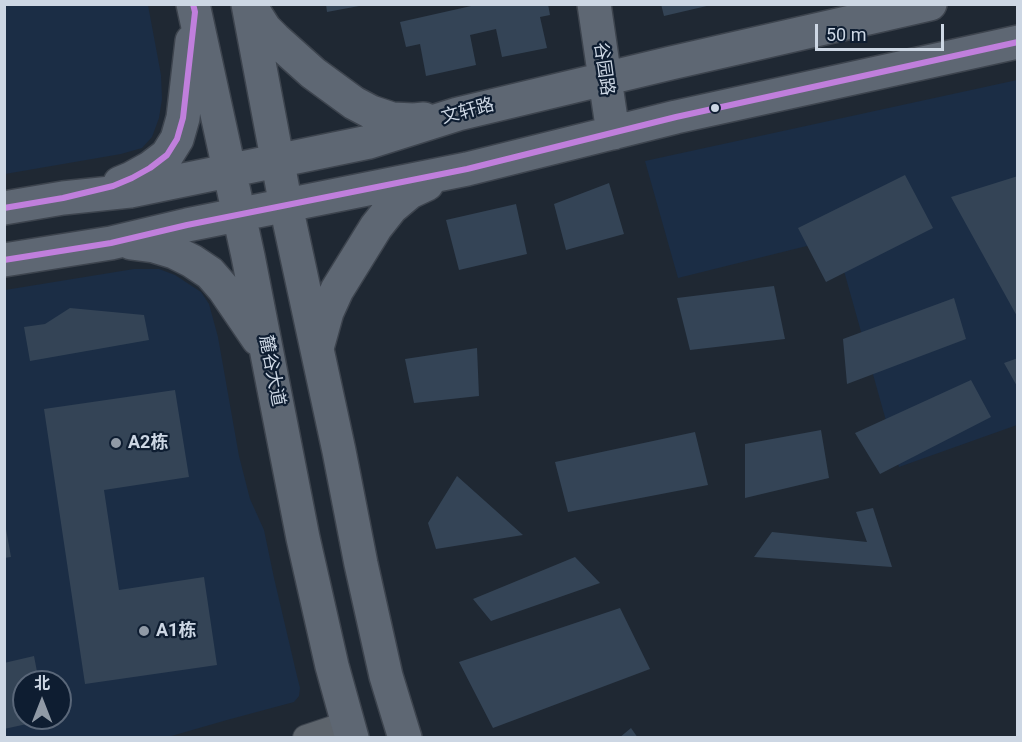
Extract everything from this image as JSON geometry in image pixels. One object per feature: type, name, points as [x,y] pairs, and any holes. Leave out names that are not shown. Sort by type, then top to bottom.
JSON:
[{"type":"main road","points":[[249,4],[265,29],[291,54],[338,92],[370,112],[392,119],[414,120],[458,114]]},
{"type":"main road","points":[[249,4],[277,161],[361,564],[386,676],[405,738]]},
{"type":"main road","name":"谷园路","points":[[594,4],[614,76],[622,131]]},
{"type":"main road","name":"谷园路","points":[[614,4],[614,76]]},
{"type":"main road","name":"文轩路","points":[[4,208],[63,198],[130,191],[369,142],[458,114],[930,4]]},
{"type":"main road","points":[[63,198],[113,186],[150,168],[167,155],[177,139],[183,118],[190,69],[194,8]]},
{"type":"main road","name":"麓谷大道","points":[[194,8],[230,171],[303,538],[332,666],[350,731]]},
{"type":"main road","points":[[4,260],[111,243],[467,169],[687,114],[1017,42]]},
{"type":"main road","points":[[317,350],[327,312],[337,290],[376,226],[391,208],[410,192],[436,179],[467,169]]},
{"type":"main road","points":[[111,243],[134,243],[174,252],[210,273],[224,288],[268,356]]},
{"type":"street","points":[[306,738],[350,731]]},
{"type":"shaded area","points":[[5,4],[148,5],[161,75],[162,99],[159,118],[152,137],[142,148],[121,154],[5,174]]},
{"type":"shaded area","points":[[1017,80],[1017,425],[899,467],[835,239],[678,278],[645,161]]},
{"type":"shaded area","points":[[134,269],[159,269],[175,275],[201,292],[209,304],[218,337],[239,456],[250,499],[264,530],[300,688],[299,696],[294,702],[168,737],[5,738],[5,290]]},
{"type":"building","points":[[326,4],[359,4],[359,6],[327,12]]},
{"type":"building","points":[[480,4],[548,4],[550,15],[540,17],[547,48],[502,57],[496,29],[470,35],[476,65],[426,76],[420,44],[406,47],[400,22]]},
{"type":"building","points":[[661,4],[711,4],[711,5],[664,16]]},
{"type":"building","points":[[905,175],[933,228],[826,282],[798,228]]},
{"type":"building","points":[[1018,176],[1018,318],[951,197]]},
{"type":"building","points":[[609,183],[624,234],[566,250],[554,204]]},
{"type":"building","points":[[516,204],[527,254],[459,270],[446,220]]},
{"type":"building","points":[[774,286],[785,339],[690,350],[677,298]]},
{"type":"building","points":[[954,298],[966,339],[847,384],[843,339]]},
{"type":"building","points":[[70,308],[144,315],[149,340],[30,361],[24,327],[45,324]]},
{"type":"building","points":[[477,348],[479,396],[414,403],[405,359]]},
{"type":"building","points":[[1018,358],[1018,388],[1004,363]]},
{"type":"building","points":[[971,380],[991,417],[880,474],[855,433]]},
{"type":"building","points":[[175,390],[189,477],[104,490],[119,590],[204,577],[217,665],[85,684],[44,409]]},
{"type":"building","points":[[821,430],[829,478],[745,498],[745,444]]},
{"type":"building","points":[[695,432],[708,485],[568,512],[555,462]]},
{"type":"building","points":[[457,476],[523,535],[436,549],[428,523]]},
{"type":"building","points":[[873,508],[892,567],[754,557],[772,532],[867,542],[856,512]]},
{"type":"building","points":[[4,529],[6,529],[11,557],[4,558]]},
{"type":"building","points":[[575,557],[600,583],[491,621],[473,599]]},
{"type":"building","points":[[620,608],[650,669],[493,728],[459,662]]},
{"type":"building","points":[[34,656],[37,670],[12,670],[12,727],[4,729],[4,663]]},
{"type":"building","points":[[631,728],[638,738],[619,738]]},
{"type":"transit line","points":[[4,208],[63,198],[113,186],[150,168],[167,155],[177,139],[183,118],[195,12],[193,4]]},
{"type":"transit line","points":[[4,260],[111,243],[187,225],[467,169],[676,117],[1018,42]]},
{"type":"place","name":"A2栋","points":[[116,443]]},
{"type":"place","name":"A1栋","points":[[144,631]]}]
